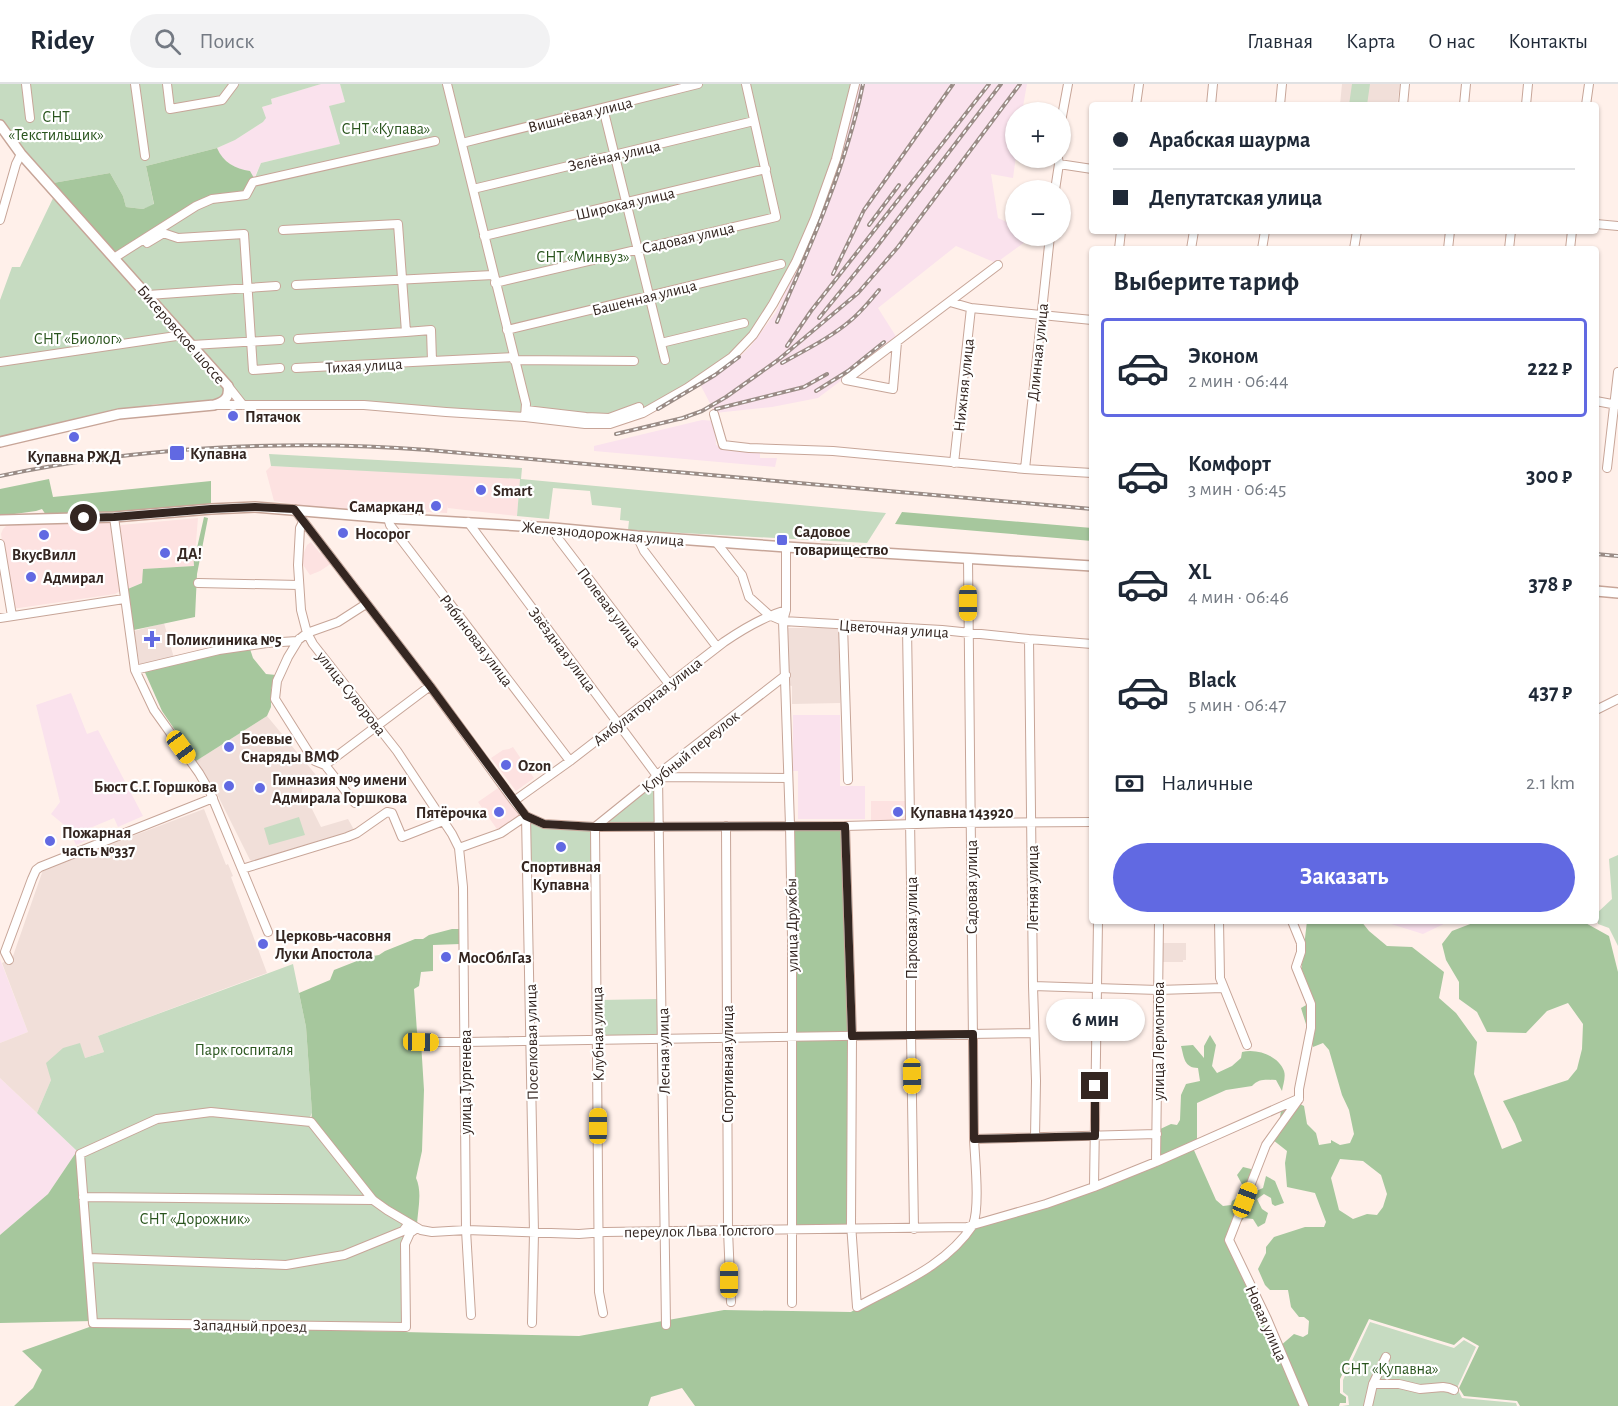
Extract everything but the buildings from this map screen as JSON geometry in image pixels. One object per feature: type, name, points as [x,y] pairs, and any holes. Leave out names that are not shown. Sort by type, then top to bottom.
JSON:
[{"type":"main road","name":"Бисеровское шоссе","points":[[0,124],[21,154],[228,386],[229,394],[223,402],[214,405],[119,414],[0,442]]},
{"type":"main road","name":"Железнодорожная улица","points":[[0,520],[114,517],[244,508],[294,509],[716,542],[1089,566]]},
{"type":"main road","points":[[1599,591],[1618,593]]},
{"type":"street","points":[[27,84],[30,118]]},
{"type":"street","points":[[135,84],[145,156]]},
{"type":"street","points":[[167,84],[170,109],[222,100],[234,84]]},
{"type":"street","points":[[448,84],[526,404],[526,414]]},
{"type":"street","name":"Вишнёвая улица","points":[[462,143],[698,84]]},
{"type":"street","points":[[746,84],[766,169]]},
{"type":"street","points":[[526,414],[585,424],[610,424],[643,413],[687,388],[732,357],[753,335],[796,262],[836,159],[855,84]]},
{"type":"street","points":[[1065,102],[1068,84]]},
{"type":"street","points":[[1136,102],[1139,84]]},
{"type":"street","points":[[1211,102],[1214,84]]},
{"type":"street","points":[[1280,102],[1282,84]]},
{"type":"street","points":[[1403,102],[1405,84]]},
{"type":"street","points":[[1464,102],[1466,84]]},
{"type":"street","points":[[1526,102],[1528,84]]},
{"type":"street","points":[[1586,102],[1589,84]]},
{"type":"street","points":[[603,108],[665,360]]},
{"type":"street","name":"Зелёная улица","points":[[473,189],[754,121]]},
{"type":"street","points":[[116,259],[196,206],[212,200],[246,195],[253,182],[435,141]]},
{"type":"street","points":[[0,220],[21,154]]},
{"type":"street","points":[[1071,164],[1089,168]]},
{"type":"street","name":"Широкая улица","points":[[484,236],[766,169]]},
{"type":"street","name":"Садовая улица","points":[[296,285],[403,279],[494,279],[777,217],[766,169]]},
{"type":"street","points":[[284,230],[399,224],[406,332]]},
{"type":"street","points":[[1599,224],[1618,226]]},
{"type":"street","points":[[116,259],[162,234],[178,238],[244,234],[253,370],[280,368]]},
{"type":"street","name":"Длинная улица","points":[[1025,469],[1049,246]]},
{"type":"street","name":"Башенная улица","points":[[507,330],[781,264]]},
{"type":"street","points":[[897,342],[892,389],[846,380],[998,265]]},
{"type":"street","points":[[148,295],[276,286]]},
{"type":"street","points":[[950,302],[971,308],[1089,320]]},
{"type":"street","name":"Нижняя улица","points":[[954,463],[971,308]]},
{"type":"street","points":[[661,343],[744,323]]},
{"type":"street","points":[[298,339],[431,330],[432,361]]},
{"type":"street","points":[[0,362],[183,335]]},
{"type":"street","points":[[192,345],[280,340]]},
{"type":"street","name":"Тихая улица","points":[[296,368],[514,358],[634,361]]},
{"type":"street","points":[[1607,468],[1618,372]]},
{"type":"street","points":[[228,386],[243,405]]},
{"type":"street","points":[[1599,402],[1616,405]]},
{"type":"street","points":[[214,405],[364,405],[446,412],[609,418],[639,407]]},
{"type":"street","points":[[714,414],[723,446],[833,451],[1089,473]]},
{"type":"street","points":[[294,509],[430,686],[514,801],[526,816],[544,824],[595,827],[1089,822]]},
{"type":"street","points":[[114,517],[135,670],[154,710],[199,772],[213,798],[268,932]]},
{"type":"street","name":"Рябиновая улица","points":[[388,518],[390,525],[570,761]]},
{"type":"street","name":"улица Суворова","points":[[303,522],[298,547],[299,585],[301,610],[307,633],[313,644],[397,751],[459,848]]},
{"type":"street","name":"Звёздная улица","points":[[468,522],[658,776]]},
{"type":"street","name":"Полевая улица","points":[[554,528],[557,537],[669,684]]},
{"type":"street","points":[[636,536],[644,551],[717,647]]},
{"type":"street","points":[[716,542],[742,575],[749,597],[769,615]]},
{"type":"street","points":[[0,544],[12,616]]},
{"type":"street","name":"улица Дружбы","points":[[786,547],[786,610],[783,621],[790,825],[792,1303]]},
{"type":"street","name":"Садовая улица","points":[[968,559],[976,1200],[973,1225]]},
{"type":"street","points":[[198,583],[299,585]]},
{"type":"street","points":[[0,618],[124,599]]},
{"type":"street","points":[[355,803],[325,765],[315,761],[274,699],[277,681],[297,641],[307,633],[338,622],[366,604]]},
{"type":"street","name":"Амбулаторная улица","points":[[514,801],[570,761],[717,647],[769,615],[786,610]]},
{"type":"street","name":"Цветочная улица","points":[[769,615],[783,621],[907,628],[1089,644]]},
{"type":"street","points":[[843,625],[848,780]]},
{"type":"street","name":"Парковая улица","points":[[907,628],[914,1228]]},
{"type":"street","name":"Летняя улица","points":[[1029,639],[1035,1137]]},
{"type":"street","points":[[135,670],[219,650],[297,641]]},
{"type":"street","name":"Клубный переулок","points":[[595,827],[786,675]]},
{"type":"street","points":[[325,765],[430,686]]},
{"type":"street","points":[[1599,708],[1618,699]]},
{"type":"street","points":[[658,776],[788,778]]},
{"type":"street","name":"Лесная улица","points":[[658,776],[666,1325]]},
{"type":"street","points":[[9,960],[6,952],[36,870],[213,798]]},
{"type":"street","points":[[242,869],[347,837],[387,812],[392,813],[402,837],[443,821]]},
{"type":"street","points":[[459,848],[501,833],[526,816]]},
{"type":"street","name":"Поселковая улица","points":[[526,816],[534,1233],[532,1323]]},
{"type":"street","name":"Спортивная улица","points":[[726,826],[730,1302]]},
{"type":"street","points":[[845,826],[852,1036],[851,1229],[857,1306],[934,1264],[965,1237],[973,1225]]},
{"type":"street","name":"Клубная улица","points":[[595,827],[599,1292],[603,1313]]},
{"type":"street","name":"улица Тургенева","points":[[459,848],[463,887],[466,1230],[471,1315]]},
{"type":"street","points":[[1094,1187],[1098,924]]},
{"type":"street","name":"улица Лермонтова","points":[[1156,1162],[1159,924]]},
{"type":"street","points":[[1220,924],[1219,968],[1223,988],[1247,1045]]},
{"type":"street","points":[[1293,924],[1301,943],[1296,968],[1311,1004],[1311,1028],[1299,1099]]},
{"type":"street","points":[[1033,986],[1158,990],[1223,988]]},
{"type":"street","points":[[421,1042],[1034,1033]]},
{"type":"street","name":"переулок Льва Толстого","points":[[414,1226],[426,1232],[466,1230],[579,1234],[967,1227],[1094,1187],[1299,1099]]},
{"type":"street","name":"Новая улица","points":[[1299,1099],[1266,1145],[1229,1240],[1267,1319],[1304,1406]]},
{"type":"street","points":[[212,1112],[311,1122],[373,1200],[414,1226],[344,1255],[286,1265],[88,1258],[80,1154],[157,1119],[212,1112]]},
{"type":"street","points":[[974,1139],[1157,1134]]},
{"type":"street","points":[[83,1197],[373,1200]]},
{"type":"street","name":"Западный проезд","points":[[88,1258],[93,1323],[406,1327],[405,1244],[414,1226]]},
{"type":"street","points":[[1368,1406],[1373,1384],[1386,1357]]},
{"type":"street","points":[[1373,1384],[1399,1384],[1420,1389],[1449,1388],[1454,1390]]},
{"type":"shaded area","points":[[321,84],[340,84],[345,102],[330,106],[341,144],[261,163],[254,178],[250,171],[237,169],[220,156],[217,148],[235,140],[263,122],[265,118],[262,107],[272,104],[271,99]]},
{"type":"shaded area","points":[[857,84],[1027,84],[1024,102],[1005,102],[1005,168],[1014,168],[1013,178],[991,174],[998,218],[1005,221],[1005,246],[1019,246],[996,263],[956,246],[878,308],[897,338],[818,398],[772,407],[715,413],[701,386],[732,364],[750,347],[776,312],[816,226],[851,115]]},
{"type":"shaded area","points":[[1342,84],[1400,84],[1397,102],[1340,102]]},
{"type":"shaded area","points":[[702,420],[715,421],[716,445],[760,450],[760,458],[777,458],[775,467],[594,451],[594,446]]},
{"type":"shaded area","points":[[271,466],[520,479],[517,516],[448,508],[448,504],[447,513],[360,508],[358,511],[274,501],[266,471]]},
{"type":"shaded area","points":[[198,518],[194,566],[144,569],[142,583],[127,589],[121,525]]},
{"type":"shaded area","points":[[108,521],[120,591],[115,594],[12,609],[1,534],[8,524]]},
{"type":"shaded area","points":[[311,542],[332,563],[310,575],[301,560],[307,545]]},
{"type":"shaded area","name":"Поликлиника №5","points":[[164,623],[174,658],[140,667],[134,631]]},
{"type":"shaded area","points":[[788,628],[840,628],[840,703],[792,704],[792,686],[788,685]]},
{"type":"shaded area","points":[[71,693],[87,734],[98,730],[143,816],[118,827],[114,818],[90,828],[93,838],[76,845],[69,829],[51,814],[60,802],[36,705]]},
{"type":"shaded area","points":[[793,715],[840,715],[840,786],[865,786],[865,819],[798,819],[798,771],[793,771]]},
{"type":"shaded area","name":"Гимназия №9 имени Адмирала Горшкова","points":[[267,716],[316,775],[302,789],[302,796],[321,827],[348,819],[353,828],[352,831],[252,861],[217,794],[220,792],[214,784],[211,785],[196,761]]},
{"type":"shaded area","points":[[513,747],[534,778],[516,791],[491,758]]},
{"type":"shaded area","points":[[501,786],[522,815],[499,832],[478,802]]},
{"type":"shaded area","points":[[871,801],[907,801],[907,823],[871,823]]},
{"type":"shaded area","points":[[204,809],[226,865],[228,864],[233,876],[231,877],[267,973],[98,1036],[104,1052],[85,1058],[51,1080],[37,1113],[0,1078],[0,1043],[28,1032],[2,963],[13,958],[43,870]]},
{"type":"shaded area","points":[[1391,924],[1444,924],[1423,934]]},
{"type":"shaded area","points":[[1161,943],[1186,943],[1186,960],[1160,962]]},
{"type":"shaded area","points":[[0,959],[28,1032],[0,1043]]},
{"type":"shaded area","points":[[0,1078],[77,1151],[48,1194],[0,1235]]},
{"type":"green space","name":"СНТ «Текстильщик»","points":[[0,84],[321,84],[271,99],[272,104],[262,107],[266,118],[263,122],[235,140],[217,148],[146,166],[154,205],[143,209],[126,207],[123,196],[110,173],[53,183],[24,152],[0,119]]},
{"type":"green space","name":"СНТ «Минвуз»","points":[[340,84],[855,84],[815,218],[773,304],[732,357],[643,413],[610,424],[364,405],[249,405],[117,256],[196,206],[249,192],[261,163],[340,144],[329,106],[345,102]]},
{"type":"green space","points":[[1352,84],[1370,84],[1367,102],[1349,102]]},
{"type":"green space","points":[[217,148],[230,164],[250,171],[254,178],[249,192],[212,199],[117,256],[53,183],[110,173],[123,196],[126,207],[143,209],[154,204],[146,166]]},
{"type":"green space","name":"СНТ «Биолог»","points":[[55,194],[225,387],[224,397],[213,402],[157,404],[119,410],[0,438],[0,300],[12,267],[20,267]]},
{"type":"green space","points":[[269,454],[522,468],[521,479],[886,513],[867,543],[628,530],[629,521],[620,520],[621,508],[592,505],[590,491],[553,488],[549,519],[517,516],[520,479],[271,466]]},
{"type":"green space","points":[[49,479],[53,497],[211,481],[211,509],[48,518],[42,509],[0,516],[0,489]]},
{"type":"green space","points":[[902,512],[1089,528],[1089,541],[895,524]]},
{"type":"green space","points":[[204,517],[208,518],[197,574],[195,617],[129,631],[123,591],[142,583],[143,569],[194,566],[193,549],[197,548]]},
{"type":"green space","points":[[249,646],[253,658],[266,674],[276,675],[271,689],[271,707],[267,716],[196,761],[162,711],[143,668]]},
{"type":"green space","points":[[654,781],[655,824],[601,824]]},
{"type":"green space","points":[[299,817],[305,835],[269,845],[264,828]]},
{"type":"green space","name":"Спортивная Купавна","points":[[528,820],[545,828],[594,828],[594,866],[529,867]]},
{"type":"green space","points":[[793,828],[843,828],[849,1039],[848,1227],[795,1227]]},
{"type":"green space","points":[[1618,855],[1618,946],[1609,928],[1598,924],[1599,911],[1612,899],[1609,859]]},
{"type":"green space","points":[[1307,924],[1363,924],[1387,946],[1412,947],[1444,972],[1439,998],[1456,1013],[1477,1042],[1474,1074],[1502,1149],[1522,1141],[1503,1101],[1568,1080],[1577,1069],[1582,1049],[1583,1024],[1568,1003],[1547,1011],[1526,1033],[1487,1032],[1477,1012],[1459,999],[1459,982],[1446,960],[1442,944],[1452,931],[1470,924],[1587,924],[1609,936],[1618,972],[1618,1406],[1520,1406],[1517,1401],[1464,1396],[1459,1388],[1479,1346],[1463,1337],[1454,1345],[1369,1319],[1340,1379],[1340,1393],[1346,1397],[1346,1403],[1340,1403],[1339,1406],[1305,1406],[1279,1347],[1294,1334],[1303,1337],[1308,1334],[1309,1321],[1304,1317],[1299,1317],[1291,1307],[1288,1290],[1270,1290],[1265,1285],[1258,1269],[1266,1253],[1266,1247],[1274,1237],[1305,1227],[1324,1227],[1326,1222],[1315,1193],[1287,1187],[1285,1163],[1287,1151],[1273,1140],[1281,1111],[1298,1103],[1304,1106],[1307,1124],[1316,1133],[1319,1145],[1331,1143],[1331,1140],[1340,1145],[1350,1143],[1354,1134],[1349,1110],[1342,1095],[1329,1050],[1323,1043],[1313,1047],[1301,1008],[1308,1004],[1300,981]],"holes":[[[1340,1159],[1363,1161],[1381,1175],[1387,1194],[1383,1207],[1377,1215],[1367,1214],[1353,1219],[1339,1210],[1331,1178]]]},
{"type":"green space","points":[[460,929],[460,944],[433,945],[433,971],[421,972],[419,986],[414,989],[424,1090],[422,1151],[416,1178],[419,1196],[417,1227],[387,1210],[311,1122],[306,1027],[299,993],[330,980],[334,970],[367,957],[379,955],[415,939],[423,939],[429,935]]},
{"type":"green space","name":"СНТ «Дорожник»","points":[[293,964],[306,1027],[312,1113],[310,1117],[417,1228],[405,1244],[406,1332],[95,1325],[77,1151],[37,1113],[51,1080],[46,1063],[63,1048],[80,1043],[85,1058],[104,1052],[98,1036]]},
{"type":"green space","points":[[658,999],[659,1036],[600,1036],[599,1000]]},
{"type":"green space","points":[[1210,1035],[1216,1045],[1212,1066],[1217,1073],[1232,1066],[1241,1058],[1242,1052],[1248,1051],[1267,1054],[1277,1061],[1284,1071],[1282,1091],[1276,1080],[1263,1080],[1252,1086],[1226,1090],[1197,1103],[1197,1143],[1193,1148],[1216,1200],[1223,1206],[1231,1205],[1232,1201],[1245,1190],[1237,1175],[1243,1167],[1251,1169],[1256,1191],[1263,1188],[1266,1176],[1275,1181],[1284,1203],[1275,1206],[1271,1198],[1264,1194],[1257,1199],[1262,1209],[1268,1213],[1265,1223],[1258,1227],[1253,1219],[1244,1218],[1228,1237],[1301,1406],[695,1406],[682,1388],[651,1397],[648,1406],[14,1406],[33,1388],[42,1370],[22,1351],[95,1325],[579,1336],[724,1310],[851,1312],[932,1263],[963,1237],[972,1223],[1026,1209],[1153,1161],[1156,1131],[1171,1124],[1177,1125],[1180,1120],[1181,1095],[1186,1084],[1200,1081],[1198,1068],[1187,1064],[1181,1046],[1193,1045],[1204,1058],[1204,1046]]},
{"type":"green space","points":[[77,1151],[93,1321],[0,1323],[0,1235],[48,1194]]},
{"type":"green space","name":"СНТ «Купавна»","points":[[1370,1322],[1454,1348],[1464,1340],[1476,1347],[1457,1388],[1462,1398],[1516,1403],[1517,1406],[1342,1406],[1349,1405],[1348,1396],[1343,1392],[1343,1380]]},
{"type":"railway","points":[[777,322],[815,235],[837,175],[863,84]]},
{"type":"railway","points":[[833,274],[864,210],[953,84]]},
{"type":"railway","points":[[787,346],[811,311],[989,84]]},
{"type":"railway","points":[[819,318],[875,249],[1001,84]]},
{"type":"railway","points":[[680,419],[702,411],[726,397],[778,360],[858,293],[898,247],[1020,84]]},
{"type":"railway","points":[[869,225],[899,185]]},
{"type":"railway","points":[[782,363],[817,344],[854,318],[879,290]]},
{"type":"railway","points":[[816,391],[848,371],[884,342]]},
{"type":"railway","points":[[658,409],[715,375],[739,357]]},
{"type":"railway","points":[[716,409],[804,387],[827,374]]},
{"type":"railway","points":[[616,434],[687,417]]},
{"type":"railway","points":[[0,476],[52,466],[159,452],[322,445],[428,450],[1089,509]]},
{"type":"railway","points":[[1599,554],[1618,556]]},
{"type":"place","name":"Пятачок","points":[[233,416]]},
{"type":"place","name":"Купавна РЖД","points":[[74,437]]},
{"type":"place","name":"Купавна","points":[[177,453]]},
{"type":"place","name":"Smart","points":[[481,490]]},
{"type":"place","name":"Самарканд","points":[[436,506]]},
{"type":"place","name":"Носорог","points":[[343,533]]},
{"type":"place","name":"ВкусВилл","points":[[44,535]]},
{"type":"place","name":"Садовое товарищество","points":[[782,540]]},
{"type":"place","name":"ДА!","points":[[165,553]]},
{"type":"place","name":"Адмирал","points":[[31,577]]},
{"type":"place","name":"Поликлиника №5","points":[[152,639]]},
{"type":"place","name":"Боевые Снаряды ВМФ","points":[[229,747]]},
{"type":"place","name":"Ozon","points":[[506,765]]},
{"type":"place","name":"Бюст С.Г. Горшкова","points":[[229,786]]},
{"type":"place","name":"Гимназия №9 имени Адмирала Горшкова","points":[[260,788]]},
{"type":"place","name":"Пятёрочка","points":[[499,812]]},
{"type":"place","name":"Купавна 143920","points":[[898,812]]},
{"type":"place","name":"Пожарная часть №337","points":[[50,841]]},
{"type":"place","name":"Спортивная Купавна","points":[[561,847]]},
{"type":"place","name":"Церковь-часовня Луки Апостола","points":[[263,944]]},
{"type":"place","name":"МосОблГаз","points":[[446,957]]},
{"type":"route","points":[[84,518],[255,507],[294,509],[526,816],[544,824],[595,827],[845,826],[852,1036],[973,1034],[974,1139],[1095,1136],[1095,1086]]},
{"type":"park label","name":"СНТ «Купава»","points":[[386,128]]},
{"type":"park label","name":"Парк госпиталя","points":[[244,1049]]}]
